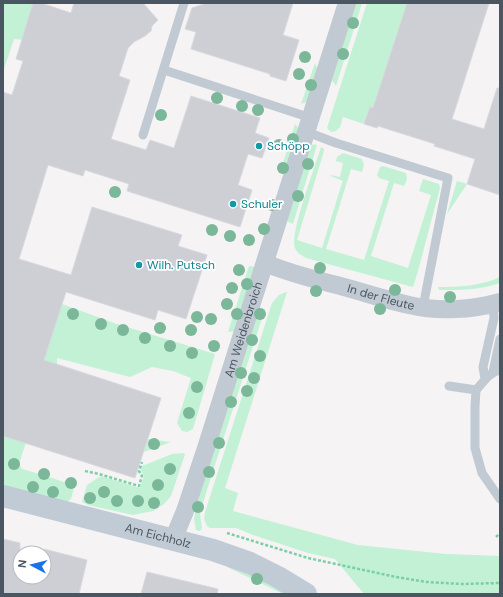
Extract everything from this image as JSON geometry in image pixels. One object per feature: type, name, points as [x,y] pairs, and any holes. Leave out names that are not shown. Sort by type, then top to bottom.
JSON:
[{"type":"main road","name":"Am Eichholz","points":[[3,496],[213,550],[250,563],[278,577],[306,594]]},
{"type":"street","name":"Am Weidenbroich","points":[[173,540],[188,504],[348,3]]},
{"type":"street","name":"In der Fleute","points":[[265,263],[285,272],[410,305],[436,309],[497,303]]},
{"type":"lane","points":[[143,135],[184,3]]},
{"type":"lane","points":[[164,70],[309,125],[336,143],[448,178],[423,307]]},
{"type":"lane","points":[[485,379],[483,367],[497,303]]},
{"type":"lane","points":[[500,339],[497,371],[485,379],[476,390],[475,448],[482,473],[500,499]]},
{"type":"lane","points":[[449,386],[476,390]]},
{"type":"path","points":[[85,471],[139,486],[142,476],[139,471],[142,462]]},
{"type":"path","points":[[225,533],[308,558],[396,577],[427,582],[461,584],[500,583]]},
{"type":"path","points":[[496,537],[500,533]]},
{"type":"green space","points":[[3,3],[36,3],[24,40],[14,39],[3,72]]},
{"type":"green space","points":[[356,3],[362,3],[336,86],[332,80]]},
{"type":"green space","points":[[367,3],[407,3],[373,108],[370,107],[364,124],[343,117],[340,127],[336,131],[331,132],[327,128]]},
{"type":"green space","points":[[315,63],[318,70],[309,101],[301,104]]},
{"type":"green space","points":[[295,124],[300,130],[286,172],[280,173]]},
{"type":"green space","points":[[313,144],[317,145],[293,224],[287,221],[310,149]]},
{"type":"green space","points":[[321,147],[324,151],[297,240],[322,248],[343,181],[331,175],[340,177],[343,163],[336,161],[337,157],[343,153],[362,159],[364,165],[362,172],[351,169],[326,249],[364,260],[389,181],[379,178],[377,175],[380,167],[383,166],[406,173],[407,179],[404,186],[394,183],[371,256],[408,268],[431,195],[419,191],[423,179],[439,184],[440,188],[413,287],[306,258],[299,254],[296,250],[294,241],[299,215]]},
{"type":"green space","points":[[457,181],[467,184],[447,214]]},
{"type":"green space","points":[[249,266],[256,267],[235,331],[228,332]]},
{"type":"green space","points":[[500,277],[500,283],[478,288],[439,290],[438,287],[478,284]]},
{"type":"green space","points":[[286,292],[225,488],[238,493],[233,511],[358,545],[446,554],[500,556],[500,594],[364,594],[335,559],[308,553],[236,528],[210,528],[207,526],[204,519],[205,512],[272,303],[279,295]]},
{"type":"green space","points":[[62,304],[114,323],[215,354],[193,429],[187,432],[182,431],[177,423],[191,378],[173,371],[152,367],[130,377],[57,358],[57,364],[34,417],[19,464],[22,469],[43,475],[44,471],[47,472],[46,476],[64,482],[67,479],[76,480],[71,499],[67,502],[3,487],[3,436],[17,440]]},
{"type":"green space","points":[[259,309],[265,309],[200,514],[202,528],[200,531],[196,530],[194,519],[197,501]]},
{"type":"green space","points":[[148,439],[171,442],[144,452]]},
{"type":"green space","points":[[172,454],[185,454],[171,496],[164,504],[153,511],[133,515],[88,505],[82,502],[87,485],[101,476],[140,488],[144,476],[141,470],[142,466]]},
{"type":"green space","points":[[227,563],[292,594],[283,594],[227,567]]},
{"type":"building","points":[[33,3],[41,3],[71,13],[74,3],[143,3],[158,20],[152,26],[151,31],[134,42],[128,48],[119,76],[130,80],[111,139],[146,150],[150,140],[174,148],[191,96],[260,118],[255,133],[269,138],[262,158],[248,154],[238,185],[252,190],[240,227],[127,191],[129,184],[85,170],[83,176],[48,165],[19,259],[71,275],[92,207],[182,235],[178,246],[207,255],[186,319],[158,310],[155,320],[66,292],[44,360],[161,398],[135,478],[3,436],[3,92],[12,95],[23,61],[16,59]]},
{"type":"building","points":[[207,3],[293,3],[283,35],[299,40],[286,81],[270,76],[270,74],[191,49],[196,32],[185,29],[192,8]]},
{"type":"building","points":[[407,3],[489,3],[452,119],[484,129],[497,88],[500,88],[500,195],[467,184],[475,159],[434,146],[435,144],[378,126],[377,128],[364,124],[370,107],[373,108]]},
{"type":"building","points":[[3,539],[20,543],[20,545],[12,545],[12,585],[52,585],[52,551],[87,560],[79,594],[3,594]]},
{"type":"building","points":[[147,572],[218,589],[217,594],[141,594]]},
{"type":"place","name":"Schöpp","points":[[259,146]]},
{"type":"place","name":"Schuler","points":[[233,204]]},
{"type":"place","name":"Wilh. Putsch","points":[[139,265]]}]
